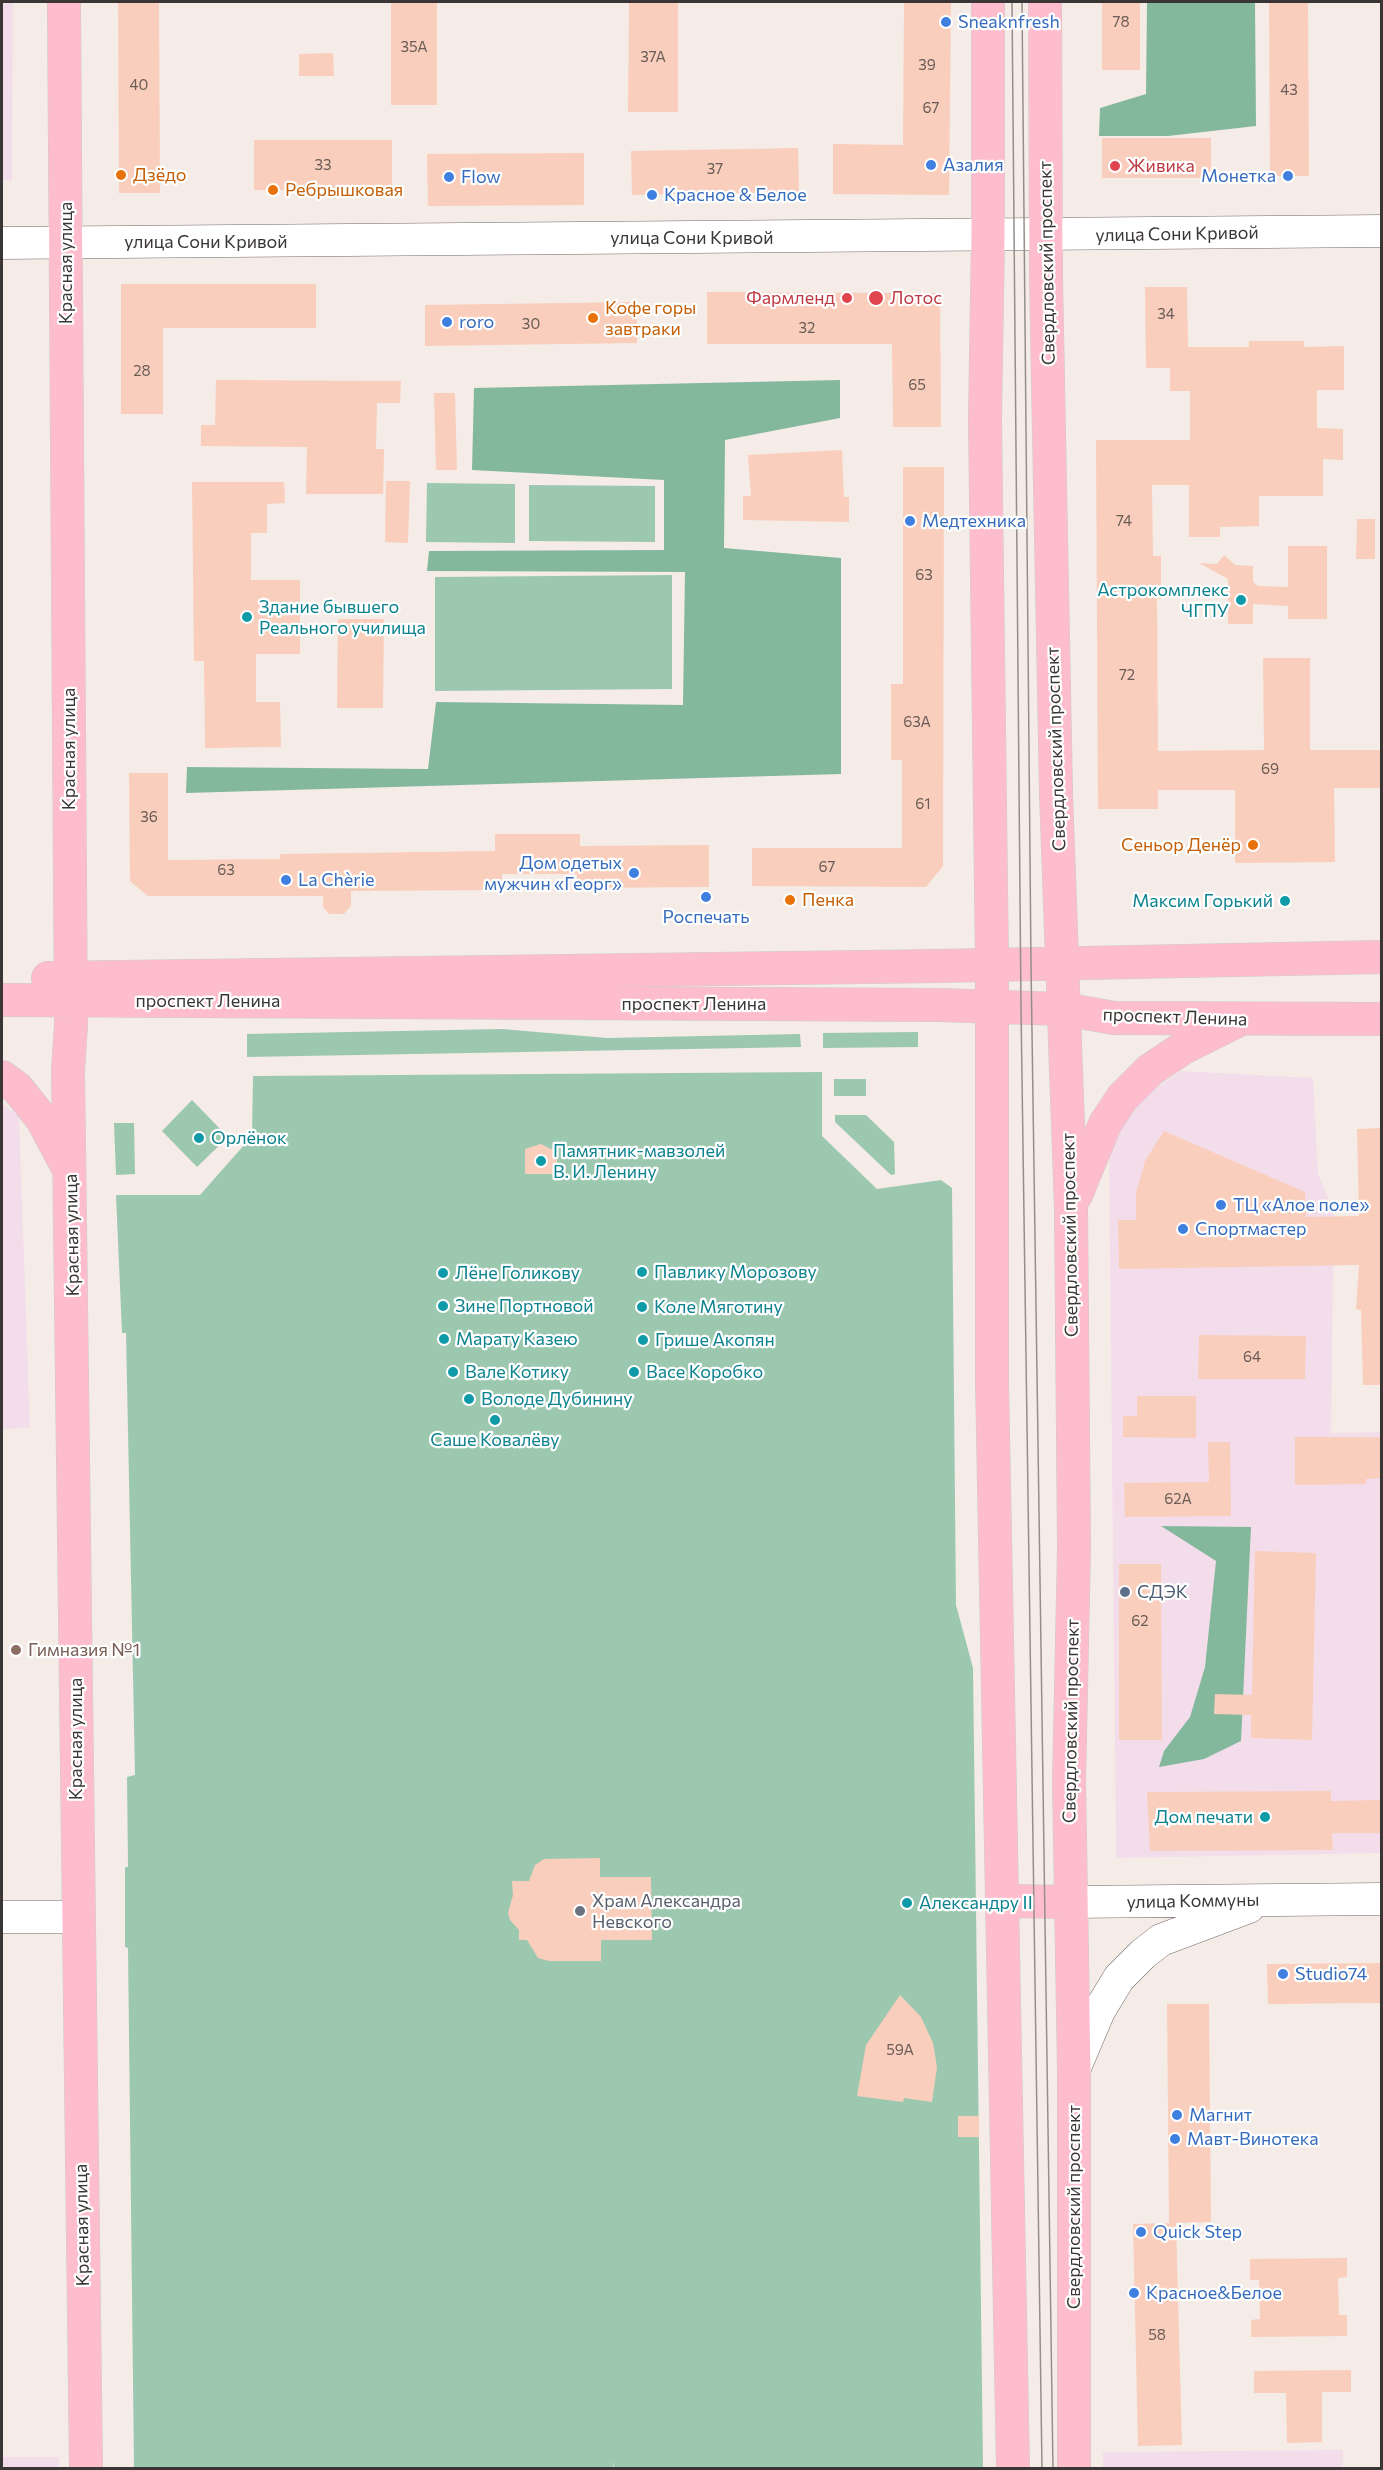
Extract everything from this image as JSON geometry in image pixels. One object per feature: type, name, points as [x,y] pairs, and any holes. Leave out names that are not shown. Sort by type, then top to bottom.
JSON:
[{"type":"main road","name":"Красная улица","points":[[64,2],[71,988],[68,1070],[71,1174],[77,1917],[86,2469]]},
{"type":"main road","points":[[988,2],[985,429],[992,965],[992,1392],[1004,1901],[1013,2469]]},
{"type":"main road","name":"Свердловский проспект","points":[[1045,2],[1046,236],[1061,963],[1068,1080],[1071,1208],[1074,1548],[1069,1782],[1074,2070],[1074,2469]]},
{"type":"main road","name":"проспект Ленина","points":[[2,1000],[71,988],[1382,957]]},
{"type":"main road","name":"проспект Ленина","points":[[2,979],[71,988],[1063,1009],[1114,1018],[1382,1019]]},
{"type":"main road","points":[[1071,1208],[1105,1124],[1122,1098],[1150,1070],[1183,1048],[1240,1020]]},
{"type":"main road","points":[[2,1077],[17,1088],[42,1119],[71,1174]]},
{"type":"main road","name":"улица Коммуны","points":[[1004,1901],[1070,1902]]},
{"type":"street","name":"улица Сони Кривой","points":[[2,243],[1046,236],[1382,231]]},
{"type":"street","name":"улица Коммуны","points":[[1070,1902],[1382,1899]]},
{"type":"street","points":[[1074,2070],[1099,2011],[1119,1978],[1143,1954],[1161,1940],[1268,1900]]},
{"type":"street","points":[[2,1917],[77,1917]]},
{"type":"shaded area","points":[[2,2],[13,2],[12,181],[2,180]]},
{"type":"shaded area","points":[[1182,1071],[1313,1078],[1318,1174],[1334,1212],[1331,1433],[1381,1432],[1381,1853],[1116,1858],[1109,1153],[1117,1129],[1146,1094]]},
{"type":"shaded area","points":[[2,1103],[19,1117],[30,1428],[2,1429]]},
{"type":"shaded area","points":[[1343,2450],[1343,2468],[1103,2468],[1103,2452]]},
{"type":"shaded area","points":[[2,2457],[59,2457],[59,2468],[2,2468]]},
{"type":"green space","points":[[1147,2],[1255,2],[1256,126],[1168,136],[1099,136],[1100,108],[1146,94]]},
{"type":"green space","points":[[840,380],[840,418],[725,440],[724,548],[841,558],[841,774],[186,793],[187,767],[428,769],[436,702],[683,705],[685,572],[427,571],[429,551],[664,550],[664,480],[472,470],[474,388]]},
{"type":"green space","points":[[427,483],[515,484],[515,543],[426,542]]},
{"type":"green space","points":[[529,485],[655,486],[655,542],[529,541]]},
{"type":"green space","points":[[672,575],[672,689],[435,691],[435,577]]},
{"type":"green space","points":[[502,1029],[607,1038],[800,1034],[801,1047],[247,1057],[247,1034]]},
{"type":"green space","points":[[918,1032],[918,1047],[823,1048],[823,1033]]},
{"type":"green space","points":[[822,1072],[822,1136],[877,1189],[941,1180],[952,1188],[956,1605],[973,1668],[983,2468],[614,2468],[613,2461],[613,2468],[134,2468],[125,1867],[128,1867],[127,1777],[135,1775],[126,1333],[122,1333],[116,1195],[200,1195],[252,1136],[253,1076]]},
{"type":"green space","points":[[834,1079],[866,1079],[866,1096],[834,1096]]},
{"type":"green space","points":[[192,1100],[228,1137],[197,1167],[162,1131]]},
{"type":"green space","points":[[835,1115],[866,1115],[894,1142],[895,1174],[891,1175],[835,1122]]},
{"type":"green space","points":[[114,1123],[134,1123],[135,1174],[116,1175]]},
{"type":"green space","points":[[1161,1526],[1251,1527],[1241,1741],[1204,1759],[1159,1767],[1164,1751],[1190,1717],[1205,1667],[1216,1561]]},
{"type":"building","points":[[118,2],[159,2],[160,193],[119,193]]},
{"type":"building","points":[[391,2],[437,2],[437,105],[391,105]]},
{"type":"building","points":[[629,2],[678,2],[678,112],[628,112]]},
{"type":"building","points":[[904,2],[951,2],[949,195],[833,194],[833,144],[903,145]]},
{"type":"building","points":[[1102,2],[1140,2],[1140,70],[1102,70]]},
{"type":"building","points":[[1269,2],[1308,2],[1309,176],[1270,176]]},
{"type":"building","points":[[333,53],[334,76],[299,76],[299,54]]},
{"type":"building","points":[[1102,138],[1211,138],[1211,178],[1102,178]]},
{"type":"building","points":[[254,140],[392,140],[392,190],[254,190]]},
{"type":"building","points":[[798,148],[799,192],[632,195],[631,151]]},
{"type":"building","points":[[584,153],[584,205],[428,206],[427,154]]},
{"type":"building","points":[[121,284],[316,284],[316,328],[163,328],[163,414],[121,414]]},
{"type":"building","points":[[1145,287],[1187,287],[1188,347],[1249,347],[1249,341],[1304,341],[1304,347],[1344,346],[1344,390],[1317,390],[1317,428],[1343,429],[1343,460],[1323,459],[1323,496],[1259,496],[1259,526],[1220,527],[1220,537],[1189,537],[1189,485],[1152,485],[1153,556],[1161,556],[1161,599],[1157,599],[1158,751],[1264,750],[1263,658],[1310,658],[1310,750],[1382,750],[1382,788],[1334,788],[1335,862],[1235,863],[1235,790],[1158,790],[1158,809],[1098,809],[1096,440],[1190,440],[1190,391],[1170,391],[1170,368],[1146,368]]},
{"type":"building","points":[[707,292],[940,293],[941,427],[893,427],[892,344],[707,344]]},
{"type":"building","points":[[637,302],[637,343],[425,346],[425,305]]},
{"type":"building","points":[[216,380],[401,381],[400,403],[377,403],[376,449],[384,449],[383,494],[306,494],[307,447],[201,446],[201,425],[215,425]]},
{"type":"building","points":[[434,393],[455,393],[457,470],[436,470]]},
{"type":"building","points":[[842,450],[844,497],[849,497],[849,522],[743,520],[743,496],[751,496],[748,455]]},
{"type":"building","points":[[903,467],[944,467],[943,866],[926,887],[752,886],[752,848],[902,848],[902,760],[891,760],[891,684],[903,684]]},
{"type":"building","points":[[386,481],[410,481],[408,543],[385,542]]},
{"type":"building","name":"Здание бывшего Реального училища","points":[[192,482],[284,482],[285,503],[267,504],[267,533],[251,533],[251,580],[300,580],[300,654],[256,654],[256,702],[280,702],[281,747],[205,748],[204,661],[194,661]]},
{"type":"building","points":[[1357,519],[1375,519],[1375,559],[1356,559]]},
{"type":"building","points":[[1288,546],[1327,546],[1327,619],[1288,619],[1288,606],[1253,604],[1253,624],[1228,624],[1228,579],[1199,563],[1217,564],[1224,555],[1235,565],[1253,566],[1253,582],[1258,586],[1288,587]]},
{"type":"building","points":[[338,619],[384,619],[383,708],[337,708]]},
{"type":"building","points":[[129,773],[168,773],[168,860],[280,859],[280,854],[495,851],[495,834],[580,834],[580,846],[709,845],[709,887],[577,888],[577,874],[502,874],[502,890],[351,891],[351,906],[344,914],[329,914],[323,907],[323,896],[148,896],[130,881]]},
{"type":"building","name":"ТЦ «Алое поле»","points":[[1382,1128],[1382,1385],[1363,1385],[1361,1310],[1356,1309],[1359,1265],[1119,1269],[1118,1220],[1136,1220],[1136,1193],[1145,1161],[1164,1131],[1305,1192],[1306,1217],[1359,1216],[1357,1129]]},
{"type":"building","name":"Памятник-мавзолей В. И. Ленину","points":[[541,1144],[557,1152],[557,1174],[525,1174],[525,1149]]},
{"type":"building","points":[[1199,1335],[1306,1336],[1305,1379],[1198,1379]]},
{"type":"building","points":[[1137,1396],[1196,1396],[1196,1438],[1123,1437],[1123,1416],[1137,1416]]},
{"type":"building","points":[[1295,1437],[1382,1437],[1382,1478],[1366,1479],[1366,1484],[1295,1485]]},
{"type":"building","points":[[1208,1442],[1230,1442],[1231,1516],[1125,1517],[1124,1483],[1209,1482]]},
{"type":"building","points":[[1255,1551],[1316,1553],[1312,1740],[1251,1738],[1251,1715],[1214,1714],[1215,1694],[1252,1695]]},
{"type":"building","points":[[1119,1564],[1161,1564],[1162,1740],[1119,1740]]},
{"type":"building","name":"Дом печати","points":[[1331,1791],[1331,1801],[1382,1800],[1382,1833],[1332,1833],[1333,1850],[1150,1851],[1147,1792]]},
{"type":"building","name":"Храм Александра Невского","points":[[600,1858],[600,1877],[651,1877],[652,1940],[601,1940],[601,1961],[549,1961],[538,1958],[527,1940],[519,1940],[519,1930],[510,1920],[508,1913],[513,1895],[512,1881],[529,1881],[535,1865],[544,1859]]},
{"type":"building","points":[[1382,1963],[1382,2003],[1268,2004],[1267,1964]]},
{"type":"building","points":[[900,1995],[921,2017],[933,2043],[937,2067],[932,2102],[904,2098],[903,2102],[857,2096],[866,2045]]},
{"type":"building","points":[[1167,2004],[1209,2004],[1211,2222],[1169,2223]]},
{"type":"building","points":[[958,2116],[979,2116],[979,2137],[958,2137]]},
{"type":"building","points":[[1176,2223],[1182,2445],[1138,2446],[1133,2224]]},
{"type":"building","points":[[1347,2258],[1347,2277],[1338,2278],[1339,2315],[1347,2315],[1347,2336],[1251,2337],[1251,2320],[1260,2319],[1259,2280],[1250,2280],[1250,2259]]},
{"type":"building","points":[[1351,2370],[1351,2392],[1322,2392],[1322,2442],[1287,2443],[1286,2393],[1254,2393],[1254,2371]]},
{"type":"tram line","points":[[1012,2],[1021,1008],[1042,2468]]},
{"type":"tram line","points":[[1022,2],[1031,964],[1053,2468]]},
{"type":"place","name":"Sneaknfresh","points":[[946,22]]},
{"type":"place","name":"Азалия","points":[[931,165]]},
{"type":"place","name":"Живика","points":[[1115,166]]},
{"type":"place","name":"Дзёдо","points":[[121,175]]},
{"type":"place","name":"Монетка","points":[[1288,176]]},
{"type":"place","name":"Flow","points":[[449,177]]},
{"type":"place","name":"Ребрышковая","points":[[273,190]]},
{"type":"place","name":"Красное & Белое","points":[[652,195]]},
{"type":"place","name":"Фармленд","points":[[847,298]]},
{"type":"place","name":"Лотос","points":[[876,298]]},
{"type":"place","name":"Кофе горы завтраки","points":[[593,318]]},
{"type":"place","name":"roro","points":[[447,322]]},
{"type":"place","name":"Медтехника","points":[[910,521]]},
{"type":"place","name":"Астрокомплекс ЧГПУ","points":[[1241,600]]},
{"type":"place","name":"Здание бывшего Реального училища","points":[[247,617]]},
{"type":"place","name":"Сеньор Денёр","points":[[1253,845]]},
{"type":"place","name":"Дом одетых мужчин «Георг»","points":[[634,873]]},
{"type":"place","name":"La Chèrie","points":[[286,880]]},
{"type":"place","name":"Роспечать","points":[[706,897]]},
{"type":"place","name":"Пенка","points":[[790,900]]},
{"type":"place","name":"Максим Горький","points":[[1285,901]]},
{"type":"place","name":"Орлёнок","points":[[199,1138]]},
{"type":"place","name":"Памятник-мавзолей В. И. Ленину","points":[[541,1161]]},
{"type":"place","name":"ТЦ «Алое поле»","points":[[1221,1205]]},
{"type":"place","name":"Спортмастер","points":[[1183,1229]]},
{"type":"place","name":"Павлику Морозову","points":[[642,1272]]},
{"type":"place","name":"Лёне Голикову","points":[[443,1273]]},
{"type":"place","name":"Зине Портновой","points":[[443,1306]]},
{"type":"place","name":"Коле Мяготину","points":[[642,1307]]},
{"type":"place","name":"Марату Казею","points":[[444,1339]]},
{"type":"place","name":"Грише Акопян","points":[[643,1340]]},
{"type":"place","name":"Вале Котику","points":[[453,1372]]},
{"type":"place","name":"Васе Коробко","points":[[634,1372]]},
{"type":"place","name":"Володе Дубинину","points":[[469,1399]]},
{"type":"place","name":"Саше Ковалёву","points":[[495,1420]]},
{"type":"place","name":"СДЭК","points":[[1125,1592]]},
{"type":"place","name":"Гимназия №1","points":[[16,1650]]},
{"type":"place","name":"Дом печати","points":[[1265,1817]]},
{"type":"place","name":"Александру II","points":[[907,1903]]},
{"type":"place","name":"Храм Александра Невского","points":[[580,1911]]},
{"type":"place","name":"Studio74","points":[[1283,1974]]},
{"type":"place","name":"Магнит","points":[[1177,2115]]},
{"type":"place","name":"Мавт-Винотека","points":[[1175,2139]]},
{"type":"place","name":"Quick Step","points":[[1141,2232]]},
{"type":"place","name":"Красное&Белое","points":[[1134,2293]]}]
